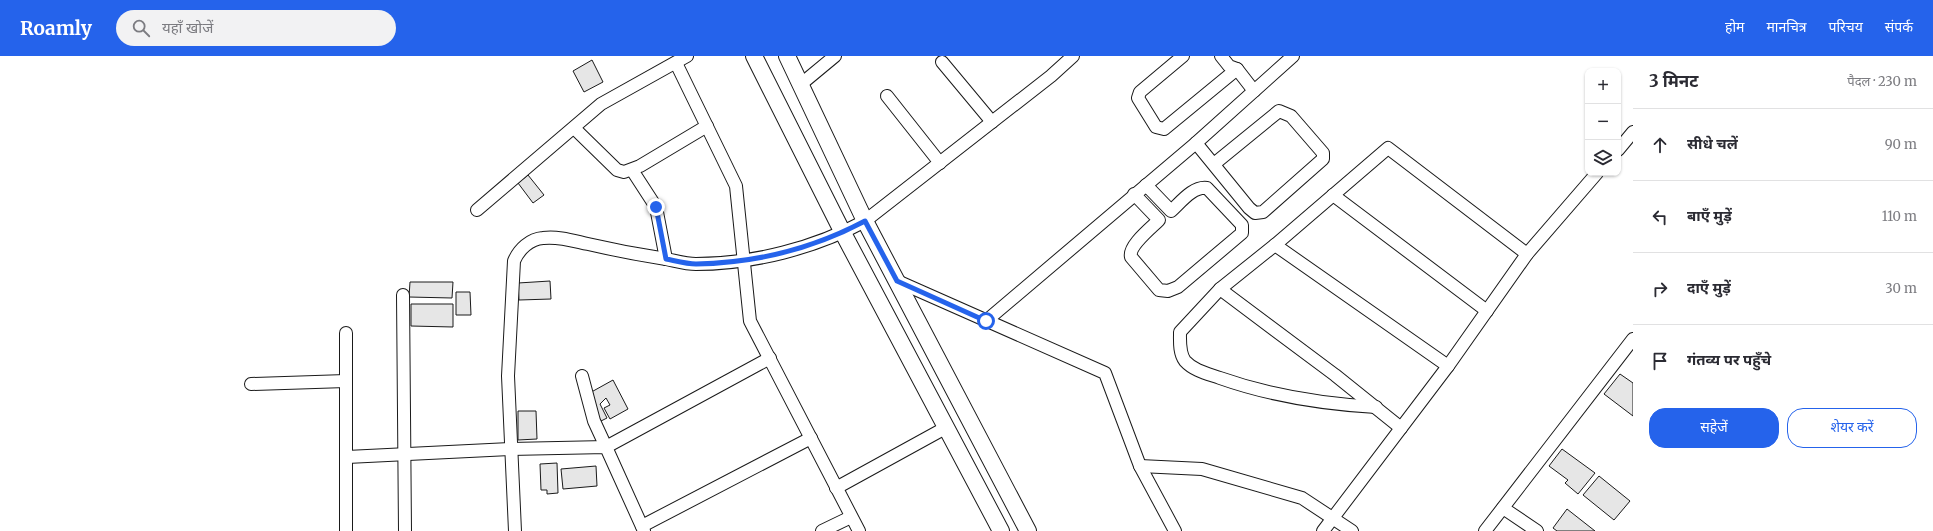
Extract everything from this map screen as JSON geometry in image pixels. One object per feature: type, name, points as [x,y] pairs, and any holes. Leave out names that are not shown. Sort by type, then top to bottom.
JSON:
[{"type":"street","points":[[477,210],[601,104],[687,56]]},
{"type":"street","points":[[754,56],[843,233],[1001,531]]},
{"type":"street","points":[[787,56],[865,221],[1028,531]]},
{"type":"street","points":[[800,85],[835,56]]},
{"type":"street","points":[[514,531],[508,376],[514,261],[518,251],[526,245],[542,238],[557,238],[695,264],[745,260],[794,250],[843,233],[865,221],[1051,76],[1073,56]]},
{"type":"street","points":[[1183,56],[1140,92],[1138,98],[1156,127],[1160,129],[1164,130],[1237,69]]},
{"type":"street","points":[[1221,56],[1229,66],[1237,69],[1254,91]]},
{"type":"street","points":[[986,321],[1196,143],[1293,56]]},
{"type":"street","points":[[942,62],[992,122]]},
{"type":"street","points":[[676,63],[736,186],[745,260],[750,321],[859,531]]},
{"type":"street","points":[[886,96],[940,163]]},
{"type":"street","points":[[1196,143],[1249,208],[1255,213],[1263,212],[1323,159],[1323,153],[1291,116],[1279,111],[1214,164]]},
{"type":"street","points":[[574,128],[617,170],[624,172],[632,170],[707,126]]},
{"type":"street","points":[[1621,146],[1633,132]]},
{"type":"street","points":[[1376,408],[1326,404],[1281,395],[1236,384],[1200,371],[1185,361],[1180,348],[1180,332],[1220,289],[1275,245],[1388,148],[1527,254]]},
{"type":"street","points":[[632,170],[656,207],[666,259]]},
{"type":"street","points":[[1323,531],[1448,366],[1527,254],[1594,176]]},
{"type":"street","points":[[1146,185],[1171,211]]},
{"type":"street","points":[[1201,187],[1207,188],[1242,225],[1242,233],[1178,287],[1168,292],[1162,292],[1131,257],[1130,253],[1132,247],[1159,220],[1171,211],[1193,191],[1201,187]]},
{"type":"street","points":[[1134,194],[1159,220]]},
{"type":"street","points":[[1333,195],[1487,311]]},
{"type":"street","points":[[1275,245],[1448,366]]},
{"type":"street","points":[[897,281],[1105,373],[1140,466],[1173,530]]},
{"type":"street","points":[[1220,289],[1401,428]]},
{"type":"street","points":[[403,295],[403,454],[405,531]]},
{"type":"street","points":[[346,333],[346,531]]},
{"type":"street","points":[[1485,531],[1633,339]]},
{"type":"street","points":[[347,457],[510,449],[606,447],[770,358]]},
{"type":"street","points":[[582,376],[594,421],[643,529],[811,438]]},
{"type":"street","points":[[251,384],[346,381]]},
{"type":"street","points":[[836,488],[947,427]]},
{"type":"street","points":[[1140,466],[1202,469],[1302,498],[1352,531]]},
{"type":"street","points":[[1503,508],[1537,531]]},
{"type":"street","points":[[822,531],[851,517]]},
{"type":"building","points":[[592,60],[603,82],[584,92],[573,71]]},
{"type":"building","points":[[528,175],[544,195],[533,203],[518,183]]},
{"type":"building","points":[[550,281],[551,299],[519,300],[518,283]]},
{"type":"building","points":[[410,282],[453,282],[452,298],[409,297]]},
{"type":"building","points":[[456,292],[470,292],[471,315],[456,315]]},
{"type":"building","points":[[411,304],[453,304],[453,327],[411,326]]},
{"type":"building","points":[[1620,374],[1633,383],[1633,416],[1604,394]]},
{"type":"building","points":[[613,380],[628,409],[610,419],[604,408],[610,405],[606,398],[600,404],[607,418],[601,421],[586,395]]},
{"type":"building","points":[[518,411],[536,411],[537,439],[518,440]]},
{"type":"building","points":[[1562,449],[1595,473],[1578,494],[1565,483],[1568,480],[1549,466]]},
{"type":"building","points":[[557,463],[558,493],[547,494],[547,490],[541,490],[540,464]]},
{"type":"building","points":[[596,466],[597,486],[563,489],[561,469]]},
{"type":"building","points":[[1599,476],[1630,501],[1614,520],[1583,495]]},
{"type":"building","points":[[1567,509],[1595,531],[1557,531],[1553,528]]},
{"type":"route","points":[[656,207],[666,259],[695,264],[745,260],[794,250],[843,233],[865,221],[897,281],[986,321]]}]
